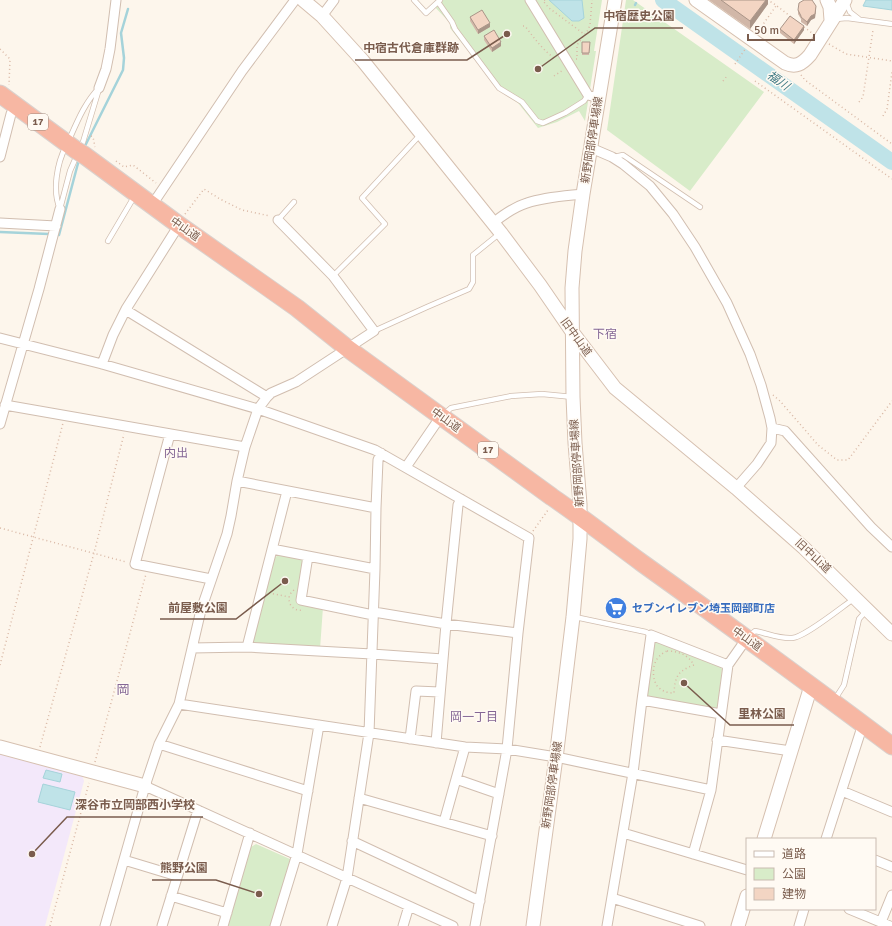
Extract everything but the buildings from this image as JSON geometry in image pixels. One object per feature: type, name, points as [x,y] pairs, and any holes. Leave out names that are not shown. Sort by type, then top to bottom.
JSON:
[{"type":"highway","name":"中山道","points":[[7,99],[80,149],[136,194],[297,308],[347,348],[747,638],[892,746]]},
{"type":"street","points":[[99,88],[106,69],[110,49],[116,0]]},
{"type":"street","points":[[152,205],[242,71],[295,0]]},
{"type":"street","name":"旧中山道","points":[[303,0],[322,16],[363,61],[501,233],[540,285],[573,333],[615,388],[736,488],[804,548],[892,634]]},
{"type":"street","points":[[322,16],[334,0]]},
{"type":"street","points":[[530,0],[594,97]]},
{"type":"street","name":"新野岡部停車場線","points":[[533,926],[556,757],[573,617],[580,539],[579,492],[573,397],[572,288],[574,251],[591,148],[594,97],[615,0]]},
{"type":"street","points":[[696,0],[790,65],[797,65],[805,61],[845,0]]},
{"type":"street","points":[[827,0],[830,7],[831,20]]},
{"type":"street","points":[[0,157],[11,114],[7,99]]},
{"type":"street","points":[[591,148],[624,164],[650,186],[672,214],[694,247],[727,303],[750,354],[761,385],[772,428],[771,443],[757,464],[736,488]]},
{"type":"street","points":[[492,223],[508,211],[527,203],[538,200],[583,194]]},
{"type":"street","points":[[0,424],[60,209]]},
{"type":"street","points":[[105,926],[145,786],[159,744],[179,704],[201,610],[227,534],[232,516],[237,481],[245,447],[258,409],[271,393],[296,382],[374,331],[333,276],[278,220]]},
{"type":"street","points":[[0,223],[56,226]]},
{"type":"street","points":[[102,364],[113,335],[126,309],[179,225]]},
{"type":"street","points":[[126,309],[267,397]]},
{"type":"street","points":[[0,338],[102,364],[258,409],[376,450],[529,538],[507,749],[475,926]]},
{"type":"street","points":[[5,405],[245,447]]},
{"type":"street","points":[[406,467],[441,416]]},
{"type":"street","points":[[772,428],[785,431],[871,527],[892,547]]},
{"type":"street","points":[[170,434],[136,564],[211,578]]},
{"type":"street","points":[[332,926],[347,878],[369,733],[378,460],[381,453]]},
{"type":"street","points":[[237,481],[376,508]]},
{"type":"street","points":[[247,647],[287,491]]},
{"type":"street","points":[[436,743],[458,505],[461,499]]},
{"type":"street","points":[[272,550],[375,569]]},
{"type":"street","points":[[308,556],[301,600],[374,614],[518,633]]},
{"type":"street","points":[[607,926],[633,773],[651,635],[728,665]]},
{"type":"street","points":[[693,854],[711,790],[728,665],[747,638]]},
{"type":"street","points":[[192,648],[247,647],[443,659]]},
{"type":"street","points":[[764,838],[811,686]]},
{"type":"street","points":[[410,739],[416,691],[440,692]]},
{"type":"street","points":[[642,700],[721,714]]},
{"type":"street","points":[[179,704],[465,747],[507,749],[556,757],[711,790]]},
{"type":"street","points":[[826,838],[863,724]]},
{"type":"street","points":[[275,926],[297,854],[319,725]]},
{"type":"street","points":[[717,740],[791,751]]},
{"type":"street","points":[[159,744],[308,790]]},
{"type":"street","points":[[0,747],[145,786],[453,926]]},
{"type":"street","points":[[444,822],[465,747]]},
{"type":"street","points":[[456,778],[499,794]]},
{"type":"street","points":[[842,791],[892,812]]},
{"type":"street","points":[[359,798],[492,836]]},
{"type":"street","points":[[162,926],[198,810]]},
{"type":"street","points":[[223,926],[250,833]]},
{"type":"street","points":[[623,833],[746,870]]},
{"type":"street","points":[[352,841],[480,901]]},
{"type":"street","points":[[124,860],[177,876]]},
{"type":"street","points":[[876,860],[892,867]]},
{"type":"street","points":[[881,922],[892,895]]},
{"type":"street","points":[[171,896],[227,913]]},
{"type":"street","points":[[612,898],[700,926]]},
{"type":"street","points":[[738,926],[746,899]]},
{"type":"street","points":[[403,926],[409,906]]},
{"type":"street","points":[[798,926],[804,910]]},
{"type":"street","points":[[851,910],[890,926]]},
{"type":"lane","points":[[414,0],[426,13],[439,1],[455,29],[499,88],[522,102],[537,121],[543,123],[594,97]]},
{"type":"lane","points":[[845,0],[850,12],[859,19]]},
{"type":"lane","points":[[831,20],[847,18],[892,24]]},
{"type":"lane","points":[[60,209],[55,185],[62,158],[80,149],[82,112],[92,95],[99,88]]},
{"type":"lane","points":[[60,209],[70,171],[83,142],[99,88]]},
{"type":"lane","points":[[333,276],[385,224],[362,198],[421,134]]},
{"type":"lane","points":[[612,157],[623,155],[700,207]]},
{"type":"lane","points":[[108,241],[136,194]]},
{"type":"lane","points":[[278,220],[294,202]]},
{"type":"lane","points":[[374,331],[469,289],[473,282],[473,255],[501,233]]},
{"type":"lane","points":[[441,416],[451,408],[511,396],[542,394],[573,397]]},
{"type":"lane","points":[[747,638],[755,631],[793,639],[809,631],[855,597]]},
{"type":"lane","points":[[833,702],[844,685],[859,619],[867,609]]},
{"type":"lane","points":[[573,617],[646,632],[651,635]]},
{"type":"path","points":[[543,0],[549,8],[584,34]]},
{"type":"path","points":[[523,26],[525,26],[548,54],[561,62],[577,59],[577,45],[590,25],[592,0]]},
{"type":"path","points":[[767,0],[793,19]]},
{"type":"path","points":[[759,30],[776,6]]},
{"type":"path","points":[[804,27],[815,36]]},
{"type":"path","points":[[859,102],[863,97],[873,30]]},
{"type":"path","points":[[825,42],[846,54],[892,61]]},
{"type":"path","points":[[735,64],[749,44]]},
{"type":"path","points":[[0,49],[10,59],[9,89],[7,99]]},
{"type":"path","points":[[554,76],[569,61]]},
{"type":"path","points":[[797,65],[805,80],[892,144]]},
{"type":"path","points":[[883,116],[887,109],[892,72]]},
{"type":"path","points":[[723,81],[727,76]]},
{"type":"path","points":[[756,81],[892,178]]},
{"type":"path","points":[[80,149],[93,137]]},
{"type":"path","points":[[113,159],[124,167],[133,165],[163,188]]},
{"type":"path","points":[[179,225],[182,218],[204,190],[242,210],[274,217],[278,220]]},
{"type":"path","points":[[761,385],[780,400],[818,445],[837,460],[848,460],[892,401]]},
{"type":"path","points":[[0,664],[65,416]]},
{"type":"path","points":[[37,757],[94,553],[126,426]]},
{"type":"path","points":[[529,538],[551,507]]},
{"type":"path","points":[[0,528],[136,564]]},
{"type":"path","points":[[50,926],[148,567]]},
{"type":"path","points":[[262,591],[289,597]]},
{"type":"path","points":[[667,651],[676,651],[687,656],[694,665],[686,668],[679,674],[675,682],[674,693],[668,693],[658,688],[655,681],[653,669],[656,660],[661,654],[667,651]]},
{"type":"shaded area","points":[[0,753],[82,775],[84,781],[45,926],[0,926]]},
{"type":"green space","points":[[437,0],[602,0],[585,121],[579,111],[557,122],[538,128],[518,103],[500,91],[450,28],[450,23],[432,4]]},
{"type":"green space","points":[[626,0],[633,0],[764,92],[690,191],[607,130]]},
{"type":"green space","points":[[280,555],[305,560],[299,602],[323,607],[320,649],[254,645],[252,642],[275,557]]},
{"type":"green space","points":[[654,640],[721,667],[718,707],[713,709],[647,696]]},
{"type":"green space","points":[[256,844],[290,859],[291,862],[272,926],[228,926],[251,847]]},
{"type":"water","points":[[549,0],[582,0],[584,18],[579,21],[572,21]]},
{"type":"water","points":[[866,0],[892,0],[892,10],[863,6]]},
{"type":"water","points":[[46,770],[62,774],[60,782],[43,778]]},
{"type":"water","points":[[43,784],[75,792],[70,810],[38,802]]},
{"type":"waterway","name":"福川","points":[[663,0],[892,162]]},
{"type":"waterway","points":[[84,148],[123,70],[124,58],[121,33],[128,9]]},
{"type":"waterway","points":[[623,18],[625,19],[627,16]]},
{"type":"waterway","points":[[57,235],[59,235],[79,160]]},
{"type":"waterway","points":[[0,232],[49,234]]},
{"type":"place","name":"中宿古代倉庫群跡","points":[[507,34]]},
{"type":"place","name":"中宿歴史公園","points":[[538,69]]},
{"type":"place","name":"前屋敷公園","points":[[285,581]]},
{"type":"place","name":"セブンイレブン埼玉岡部町店","points":[[616,608]]},
{"type":"place","name":"里林公園","points":[[684,683]]},
{"type":"place","name":"深谷市立岡部西小学校","points":[[32,854]]},
{"type":"place","name":"熊野公園","points":[[259,894]]},
{"type":"district","name":"下宿","points":[[605,334]]},
{"type":"district","name":"内出","points":[[176,453]]},
{"type":"district","name":"岡","points":[[123,690]]},
{"type":"district","name":"岡一丁目","points":[[474,717]]}]
